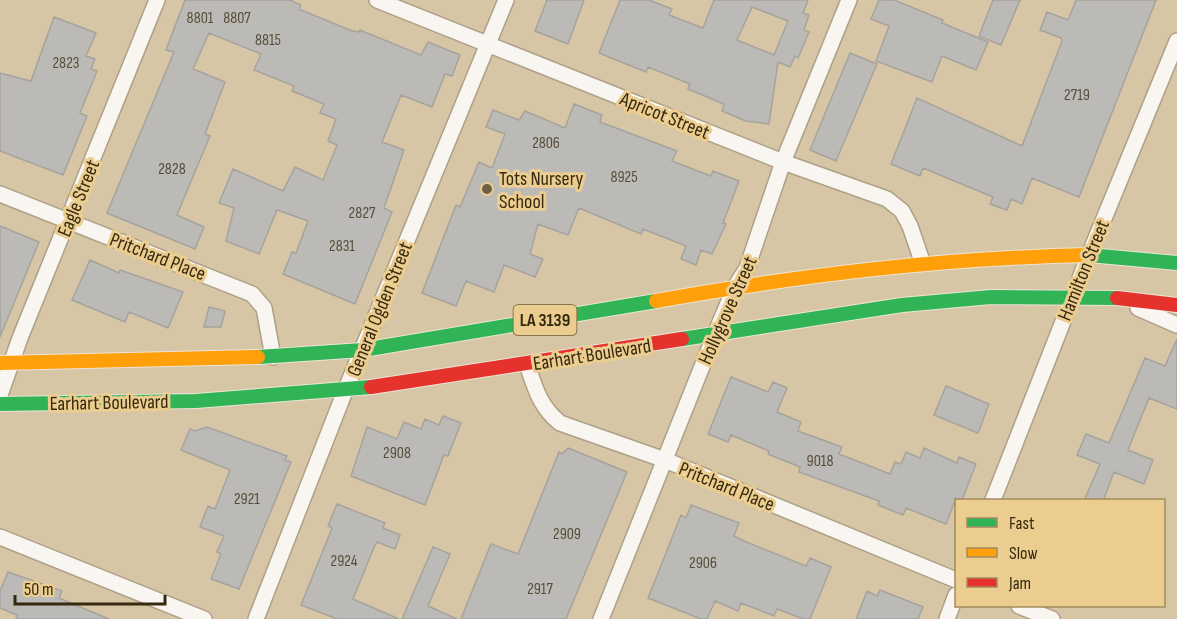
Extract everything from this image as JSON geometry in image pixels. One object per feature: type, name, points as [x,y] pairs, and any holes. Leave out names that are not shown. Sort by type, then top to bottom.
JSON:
[{"type":"main road","name":"Earhart Boulevard","points":[[7,363],[273,357],[361,351],[735,287],[922,261],[1024,254],[1089,255]]},
{"type":"main road","name":"LA 3139","points":[[1089,255],[1177,263]]},
{"type":"main road","name":"Earhart Boulevard","points":[[0,404],[196,401],[345,391],[902,304],[991,297],[1117,298]]},
{"type":"main road","name":"LA 3139","points":[[1117,298],[1177,305]]},
{"type":"street","name":"Eagle Street","points":[[0,395],[7,363],[21,338],[69,222],[157,0]]},
{"type":"street","name":"Apricot Street","points":[[377,0],[783,162],[887,199],[902,211],[910,226],[922,261]]},
{"type":"street","name":"General Ogden Street","points":[[256,619],[361,351],[506,0]]},
{"type":"street","name":"Hollygrove Street","points":[[601,619],[715,334],[735,287],[747,268],[783,162],[849,0]]},
{"type":"street","name":"Hamilton Street","points":[[994,499],[1089,255],[1177,42]]},
{"type":"street","name":"Pritchard Place","points":[[0,194],[252,294],[264,308],[273,357]]},
{"type":"street","name":"Earhart Boulevard","points":[[1117,298],[1177,325]]},
{"type":"street","name":"Pritchard Place","points":[[528,364],[542,405],[546,412],[560,423],[665,460],[955,579]]},
{"type":"street","points":[[0,537],[204,619]]},
{"type":"street","points":[[947,619],[955,600]]},
{"type":"street","points":[[1022,607],[1052,619]]},
{"type":"building","points":[[185,0],[290,0],[301,5],[299,9],[352,31],[360,32],[360,30],[421,55],[428,42],[460,55],[452,76],[445,74],[432,107],[401,95],[382,142],[404,150],[384,208],[392,212],[355,304],[283,274],[292,252],[296,253],[308,221],[277,210],[259,254],[226,241],[234,208],[219,203],[233,169],[283,191],[295,167],[323,180],[337,145],[328,141],[336,119],[320,113],[324,104],[292,91],[294,86],[254,70],[261,54],[209,33],[193,69],[225,82],[205,134],[210,136],[177,215],[204,227],[195,249],[107,213],[174,52],[166,50]]},
{"type":"building","points":[[547,0],[584,0],[568,44],[535,31]]},
{"type":"building","points":[[620,0],[649,0],[672,9],[669,15],[703,28],[714,0],[808,0],[803,13],[809,15],[804,30],[809,32],[798,58],[795,56],[790,67],[778,62],[769,124],[746,121],[722,111],[724,104],[688,89],[690,84],[648,67],[646,72],[599,53]],"holes":[[[752,7],[788,21],[774,55],[737,40]]]},
{"type":"building","points":[[879,0],[894,0],[988,42],[976,70],[942,56],[932,82],[876,61],[889,26],[871,19]]},
{"type":"building","points":[[993,0],[1020,0],[1001,45],[979,36]]},
{"type":"building","points":[[1076,0],[1156,0],[1079,197],[1032,178],[1022,204],[1011,199],[1007,210],[990,204],[993,197],[923,168],[920,176],[891,164],[917,98],[1022,146],[1062,41],[1061,38],[1040,30],[1047,12],[1068,20]]},
{"type":"building","points":[[54,17],[96,33],[86,56],[95,59],[91,69],[97,71],[80,113],[87,116],[63,175],[0,151],[0,73],[31,81]]},
{"type":"building","points":[[850,53],[877,64],[836,161],[810,150]]},
{"type":"building","points":[[574,104],[602,115],[600,122],[677,151],[672,161],[711,176],[713,171],[739,181],[723,223],[726,224],[712,254],[701,250],[696,265],[681,259],[686,246],[643,229],[641,234],[579,208],[568,235],[538,224],[530,254],[543,259],[535,277],[504,265],[494,292],[466,281],[456,306],[422,293],[456,205],[460,207],[479,162],[492,168],[505,134],[486,127],[493,110],[519,120],[525,111],[565,128]]},
{"type":"building","points":[[0,226],[39,242],[0,337]]},
{"type":"building","points":[[90,260],[119,273],[120,270],[183,292],[168,328],[129,312],[125,322],[72,300]]},
{"type":"building","points":[[209,307],[225,311],[221,327],[204,327]]},
{"type":"building","points":[[1177,339],[1177,409],[1149,398],[1128,450],[1153,460],[1144,484],[1114,472],[1104,499],[1085,499],[1100,464],[1077,455],[1086,434],[1109,443],[1145,358],[1165,366]]},
{"type":"building","points":[[731,377],[768,392],[773,382],[787,388],[777,412],[801,422],[798,431],[842,447],[839,454],[890,474],[895,462],[901,464],[906,452],[920,458],[924,448],[957,463],[959,457],[976,464],[962,499],[955,499],[946,524],[906,508],[903,515],[878,505],[879,501],[799,472],[800,467],[731,435],[728,442],[708,434]]},
{"type":"building","points":[[946,386],[989,404],[978,433],[934,415]]},
{"type":"building","points":[[443,416],[461,423],[448,456],[444,455],[425,505],[351,476],[367,427],[397,439],[404,422],[421,429],[425,419],[439,425]]},
{"type":"building","points":[[207,427],[287,456],[285,460],[291,462],[239,589],[211,579],[221,554],[217,552],[224,536],[200,527],[208,506],[215,509],[230,470],[181,450],[190,429],[195,431]]},
{"type":"building","points":[[568,448],[627,472],[566,619],[461,619],[491,544],[518,554],[559,452],[562,454]]},
{"type":"building","points":[[337,504],[385,523],[383,528],[400,535],[395,549],[377,542],[353,599],[399,619],[337,619],[301,605],[332,528],[328,526]]},
{"type":"building","points":[[691,505],[739,523],[734,536],[744,541],[806,566],[810,558],[831,567],[810,619],[803,619],[777,609],[774,616],[741,603],[738,611],[715,601],[707,619],[701,619],[648,598],[681,515],[686,518]]},
{"type":"building","points":[[433,547],[450,554],[428,606],[457,619],[402,619]]},
{"type":"building","points":[[8,572],[62,591],[59,598],[109,619],[16,619],[17,615],[0,608],[0,591]]},
{"type":"building","points":[[880,590],[923,607],[918,619],[856,619],[867,591],[877,596]]},
{"type":"traffic: fast","points":[[1089,255],[1177,263]]},
{"type":"traffic: fast","points":[[682,339],[902,305],[991,297],[1117,298]]},
{"type":"traffic: fast","points":[[258,357],[363,350],[656,301]]},
{"type":"traffic: fast","points":[[0,404],[196,401],[371,387]]},
{"type":"traffic: slow","points":[[656,301],[764,283],[872,269],[979,260],[1089,255]]},
{"type":"traffic: slow","points":[[0,363],[258,357]]},
{"type":"traffic: jam","points":[[1117,298],[1177,305]]},
{"type":"traffic: jam","points":[[371,387],[682,339]]},
{"type":"place","name":"Tots Nursery School","points":[[487,189]]}]
